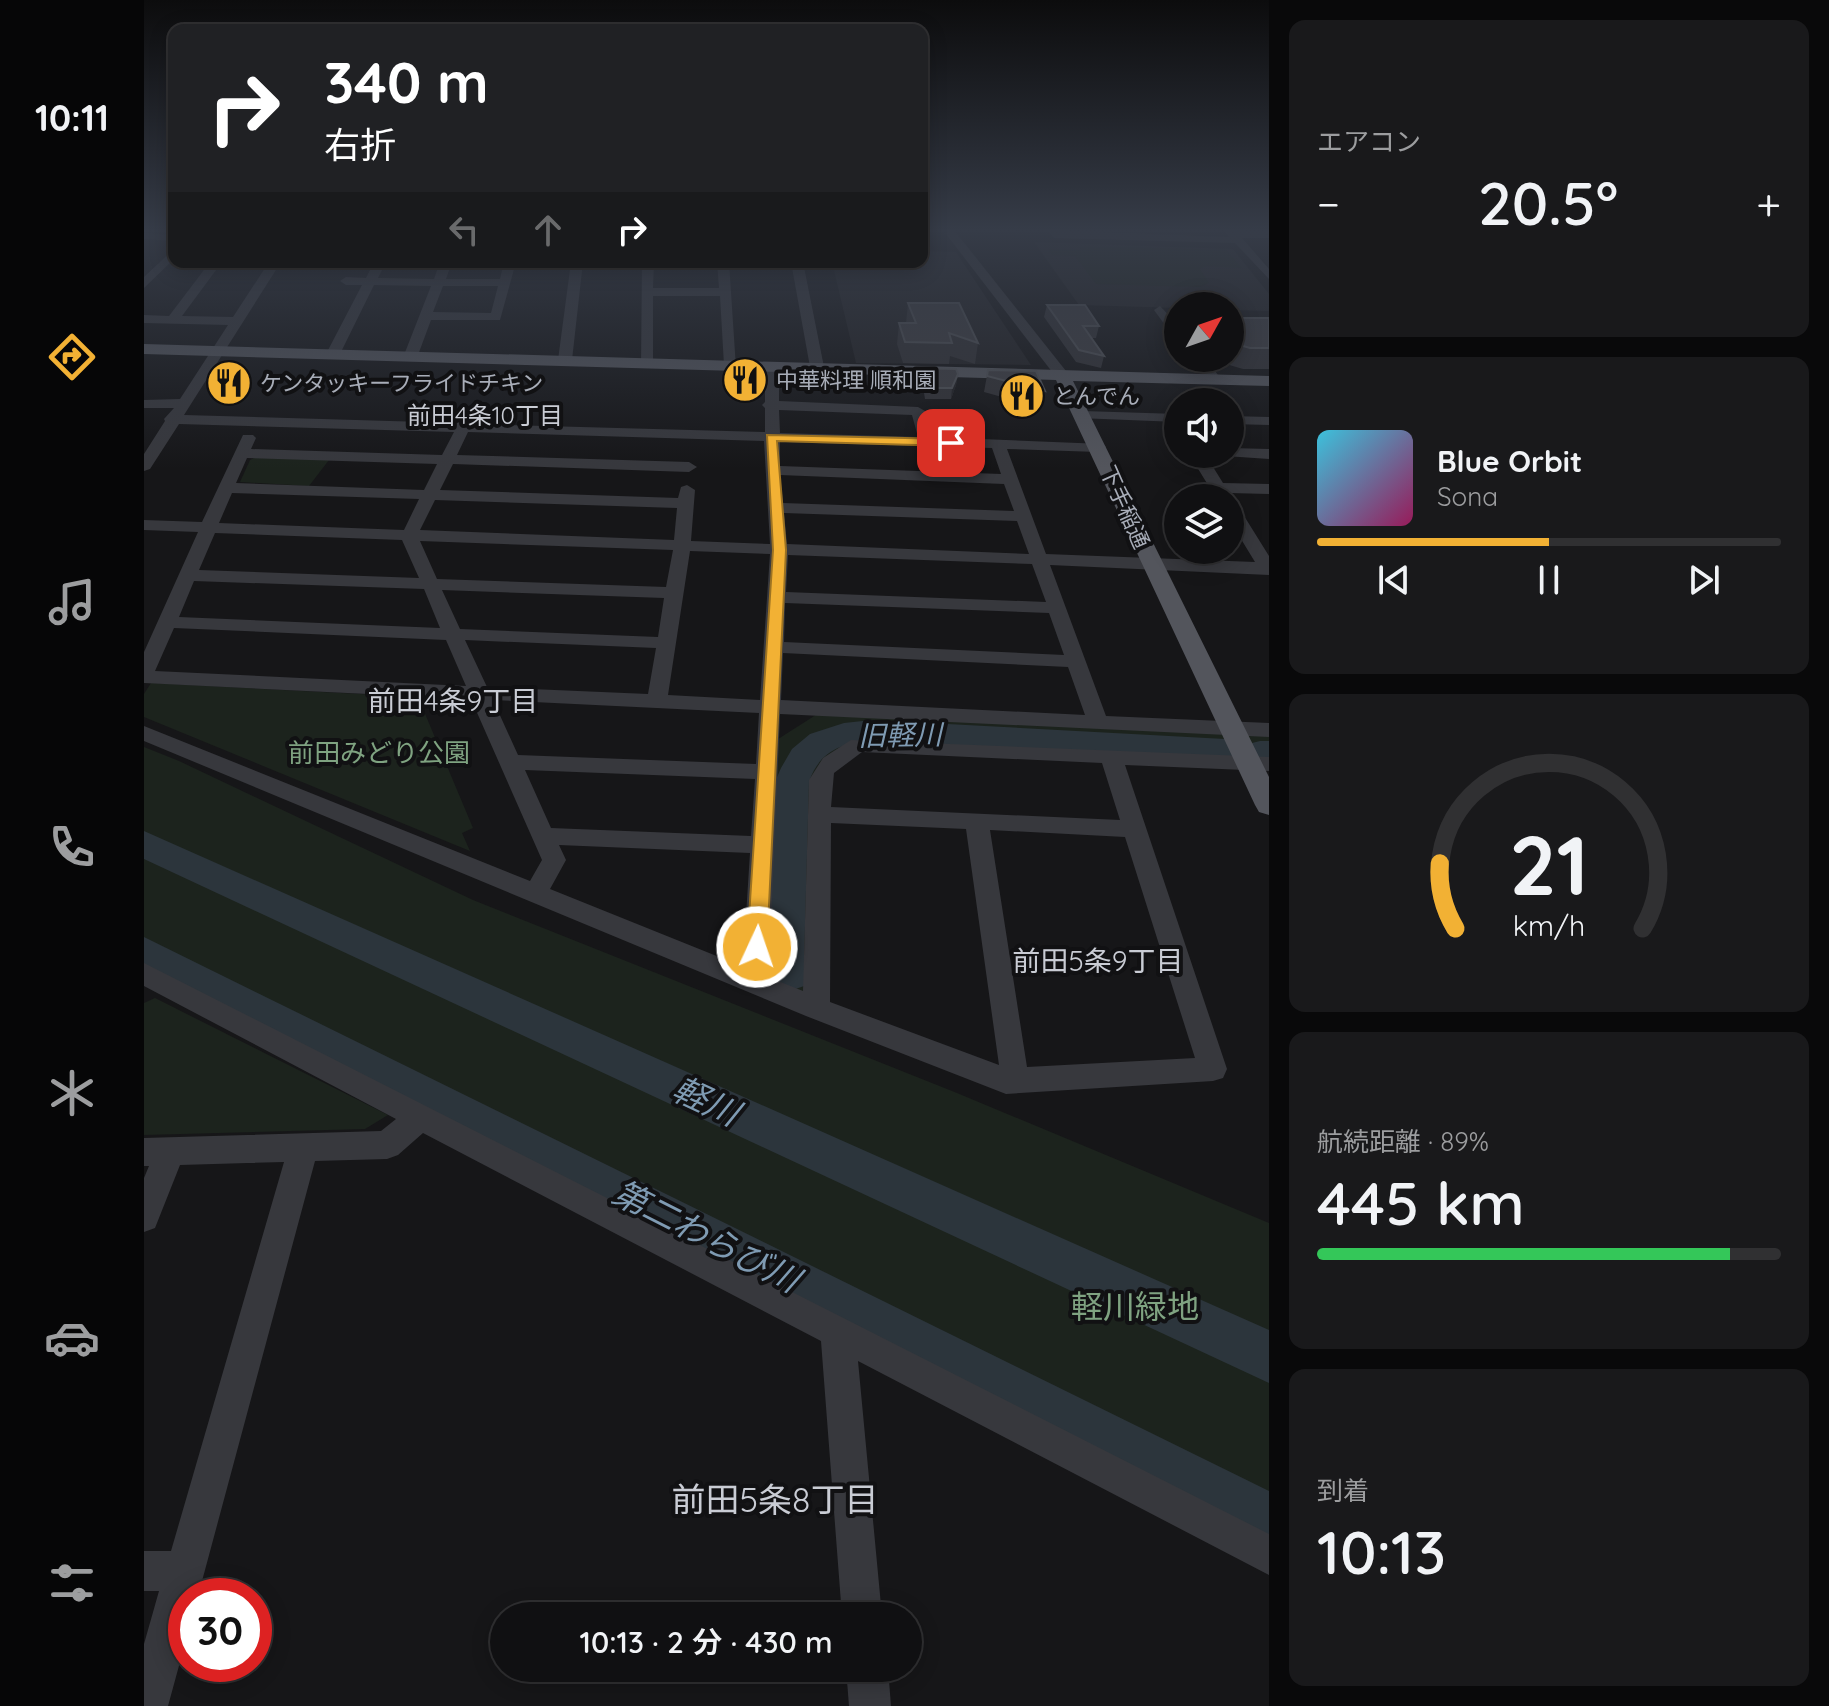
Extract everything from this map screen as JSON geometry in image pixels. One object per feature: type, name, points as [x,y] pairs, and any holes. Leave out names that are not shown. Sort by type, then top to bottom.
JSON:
[{"type":"main road","points":[[144,349],[1269,381]]},
{"type":"main road","name":"下手稲通","points":[[1061,374],[1231,728],[1258,763],[1269,805]]},
{"type":"street","points":[[173,319],[180,310]]},
{"type":"street","points":[[144,466],[171,419],[221,349],[243,310]]},
{"type":"street","points":[[333,354],[356,310]]},
{"type":"street","points":[[411,355],[428,310]]},
{"type":"street","points":[[425,316],[496,317],[498,310]]},
{"type":"street","points":[[565,360],[571,310]]},
{"type":"street","points":[[646,363],[648,310]]},
{"type":"street","points":[[728,310],[731,365]]},
{"type":"street","points":[[806,310],[817,367]]},
{"type":"street","name":"下手稲通","points":[[1010,310],[1061,374]]},
{"type":"street","points":[[1160,310],[1164,315]]},
{"type":"street","points":[[144,319],[236,321]]},
{"type":"street","points":[[748,980],[757,947],[779,550],[769,405],[772,366]]},
{"type":"street","points":[[1209,372],[1214,379]]},
{"type":"street","points":[[144,404],[182,403]]},
{"type":"street","points":[[769,405],[918,411],[927,442]]},
{"type":"street","points":[[1083,415],[1164,419]]},
{"type":"street","points":[[171,419],[466,421],[691,435],[1098,447]]},
{"type":"street","points":[[1244,420],[1269,421]]},
{"type":"street","points":[[256,421],[144,675],[1269,730]]},
{"type":"street","points":[[409,536],[466,421]]},
{"type":"street","points":[[657,701],[682,546],[691,435]]},
{"type":"street","points":[[998,444],[1098,722]]},
{"type":"street","points":[[242,453],[689,467]]},
{"type":"street","points":[[1244,453],[1269,454]]},
{"type":"street","points":[[772,470],[1011,479]]},
{"type":"street","points":[[226,488],[686,503]]},
{"type":"street","points":[[1244,491],[1269,489]]},
{"type":"street","points":[[777,508],[1024,516]]},
{"type":"street","points":[[144,525],[1269,568]]},
{"type":"street","points":[[1244,526],[1269,527]]},
{"type":"street","points":[[1244,529],[1269,568]]},
{"type":"street","points":[[409,536],[554,860],[535,894]]},
{"type":"street","points":[[188,575],[675,593]]},
{"type":"street","points":[[777,597],[1056,608]]},
{"type":"street","points":[[167,622],[666,643]]},
{"type":"street","points":[[774,647],[1074,661]]},
{"type":"street","points":[[144,733],[816,1008],[1006,1081],[1213,1069],[1111,757]]},
{"type":"street","points":[[816,1008],[820,780],[825,766],[859,745],[1258,763]]},
{"type":"street","points":[[510,762],[767,772]]},
{"type":"street","points":[[819,814],[1135,829]]},
{"type":"street","points":[[977,822],[1015,1080]]},
{"type":"street","points":[[543,836],[763,845]]},
{"type":"street","points":[[145,977],[1269,1555]]},
{"type":"street","points":[[144,1217],[157,1151],[387,1145],[420,1117]]},
{"type":"street","points":[[147,1706],[304,1146]]},
{"type":"street","points":[[838,1333],[861,1602]]},
{"type":"street","points":[[144,1571],[185,1571]]},
{"type":"street","points":[[868,1682],[870,1706]]},
{"type":"shaded area","points":[[843,310],[994,310],[1031,365],[856,363]]},
{"type":"green space","points":[[256,457],[329,460],[309,486],[240,482],[250,460]]},
{"type":"green space","name":"前田みどり公園","points":[[151,683],[418,697],[473,828],[462,833],[470,851],[144,717],[144,694]]},
{"type":"green space","points":[[822,711],[1269,733],[1269,758],[855,741],[825,761],[809,996],[758,971],[775,741]]},
{"type":"green space","name":"軽川緑地","points":[[144,747],[473,900],[957,1093],[1269,1223],[1269,1520],[144,948]]},
{"type":"green space","points":[[155,998],[388,1115],[365,1129],[144,1135],[144,1003]]},
{"type":"building","points":[[911,310],[962,310],[978,343],[949,333],[952,343],[905,342],[899,323],[916,323]]},
{"type":"building","points":[[1050,310],[1088,310],[1099,326],[1083,326],[1104,356],[1079,350]]},
{"type":"building","points":[[1244,318],[1269,318],[1269,348],[1244,346]]},
{"type":"building","points":[[910,368],[956,369],[958,374],[952,388],[927,388],[925,382],[914,382]]},
{"type":"building","points":[[988,370],[1036,371],[1045,391],[987,376]]},
{"type":"waterway","name":"旧軽川","points":[[790,975],[784,963],[792,782],[804,756],[822,741],[872,730],[1225,750]]},
{"type":"waterway","name":"旧軽川","points":[[1260,752],[1269,752]]},
{"type":"waterway","name":"軽川","points":[[144,844],[1269,1357]]},
{"type":"waterway","name":"第二わらび川","points":[[144,952],[1269,1521]]},
{"type":"place","name":"中華料理 順和園","points":[[745,380]]},
{"type":"place","name":"ケンタッキーフライドチキン","points":[[229,383]]},
{"type":"place","name":"とんでん","points":[[1022,396]]},
{"type":"district","name":"前田4条10丁目","points":[[485,416]]},
{"type":"district","name":"前田4条9丁目","points":[[453,701]]},
{"type":"district","name":"前田5条9丁目","points":[[1098,961]]},
{"type":"district","name":"前田5条8丁目","points":[[775,1500]]},
{"type":"route","points":[[757,947],[779,550],[771,437],[951,443]]}]
